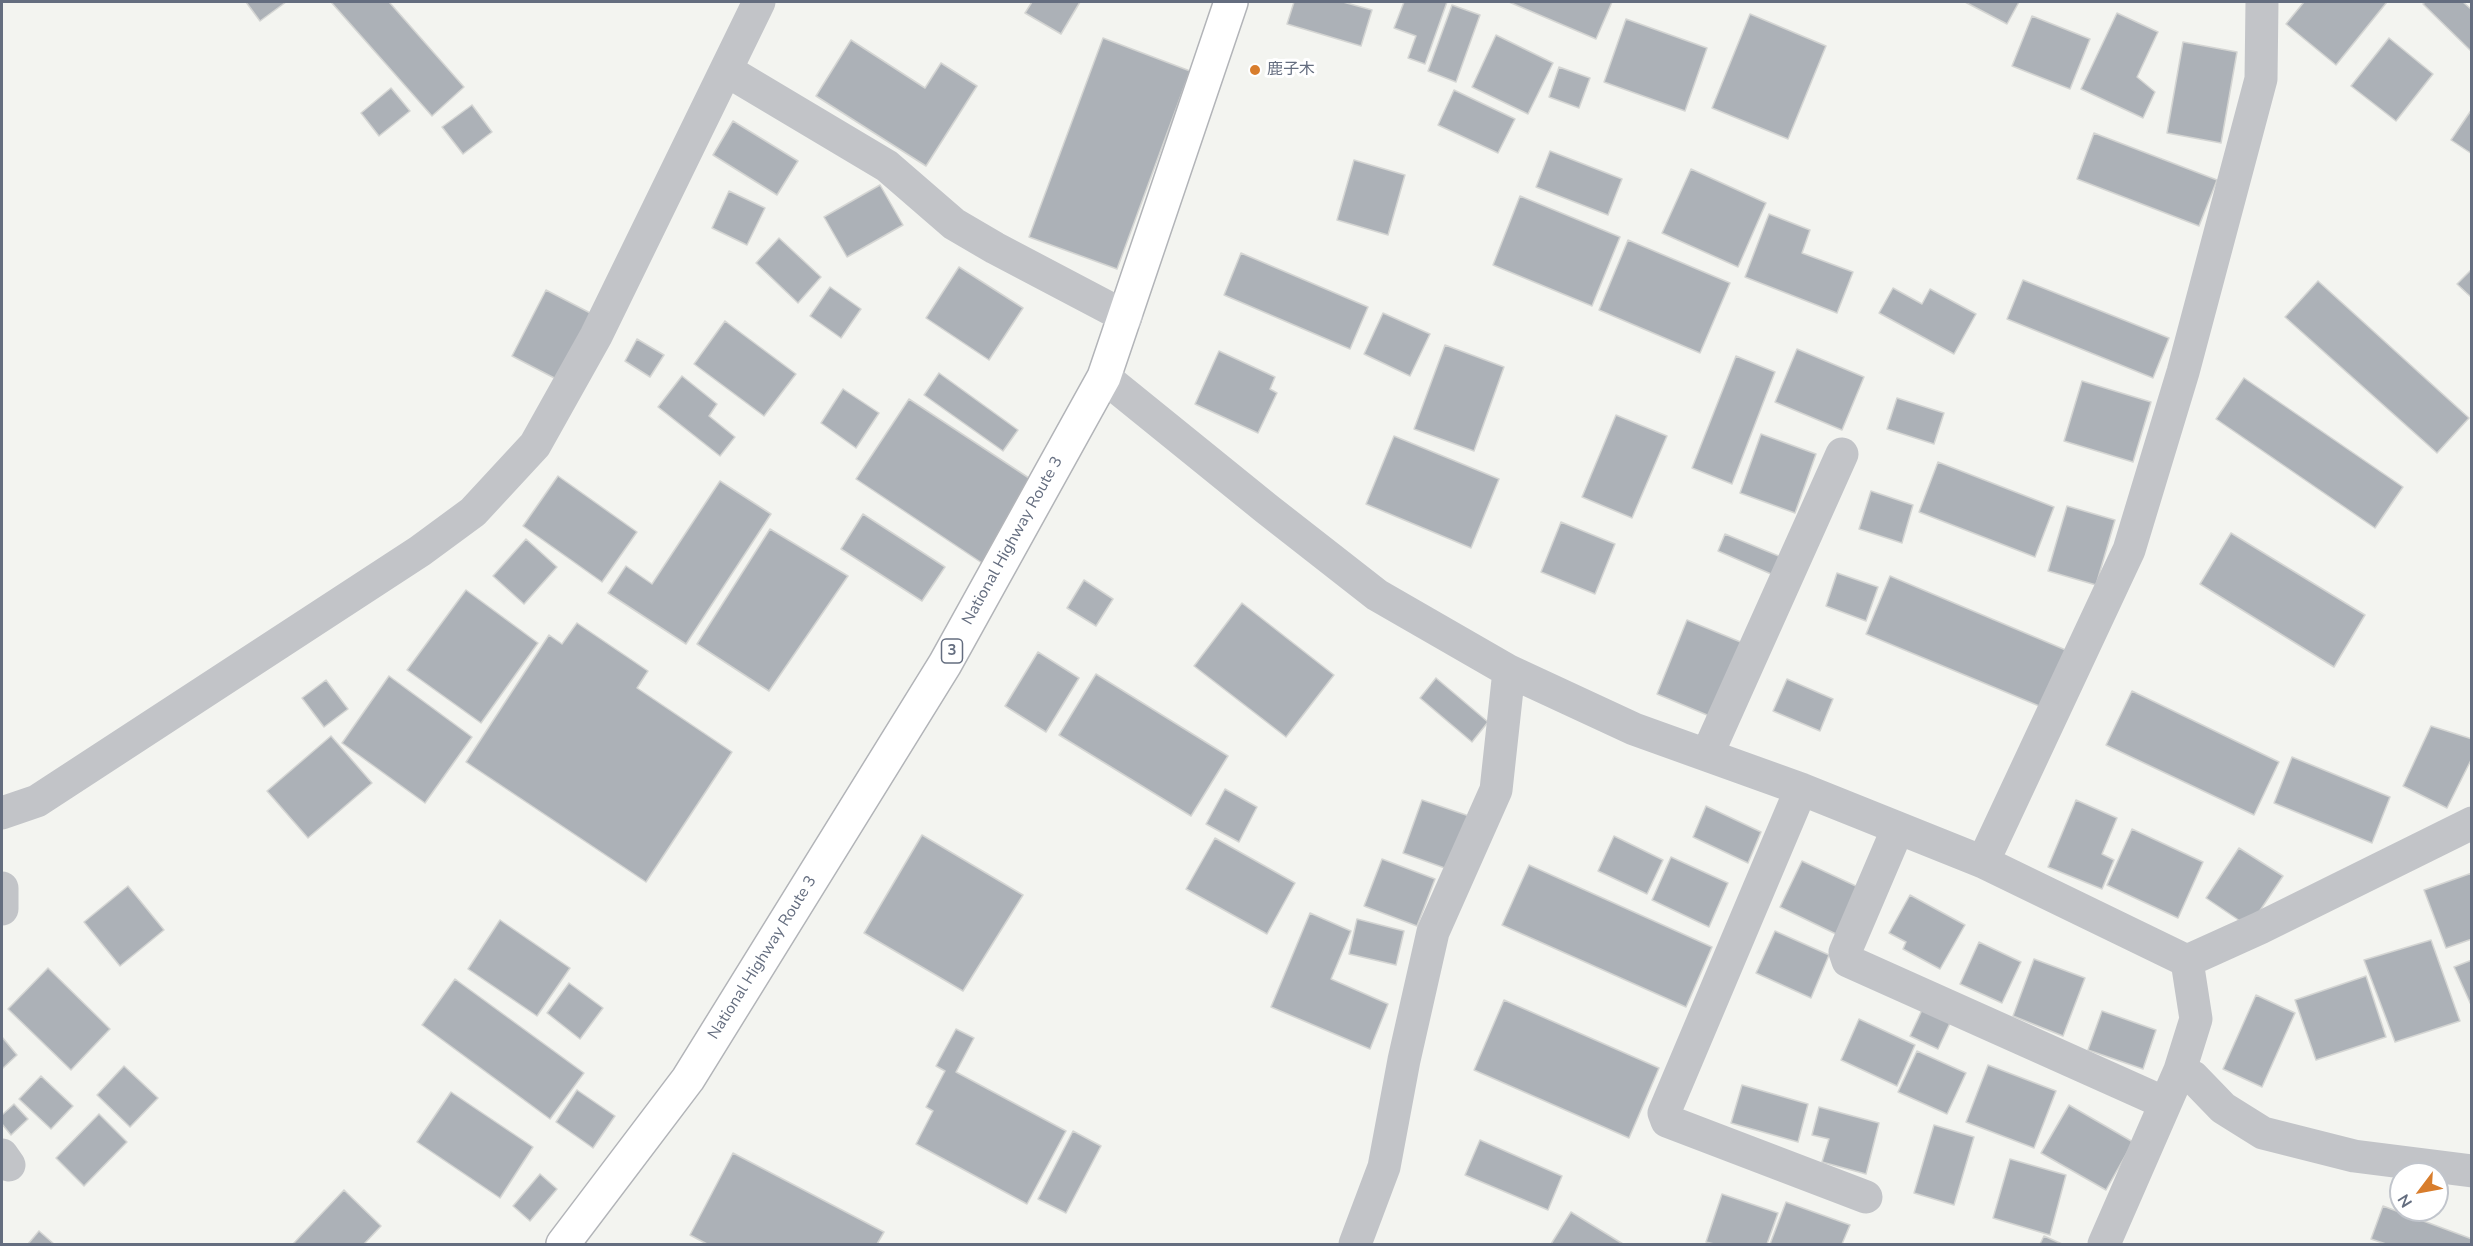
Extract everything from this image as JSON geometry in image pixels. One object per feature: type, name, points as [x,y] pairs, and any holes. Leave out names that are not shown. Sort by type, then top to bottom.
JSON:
[{"type":"highway","name":"National Highway Route 3","points":[[563,1245],[688,1079],[945,664],[1104,377],[1231,2]]},
{"type":"street","points":[[2,813],[37,801],[420,550],[473,512],[535,445],[596,336],[759,2]]},
{"type":"street","points":[[1983,862],[2128,550],[2184,372],[2262,78],[2262,2]]},
{"type":"street","points":[[726,70],[887,166],[954,224],[1126,317]]},
{"type":"street","points":[[1104,377],[1377,595],[1509,671],[1634,729],[1801,789],[1983,862],[2187,961]]},
{"type":"street","points":[[1707,755],[1842,454]]},
{"type":"street","points":[[1354,1245],[1384,1167],[1404,1060],[1433,932],[1496,790],[1509,671]]},
{"type":"street","points":[[1801,789],[1664,1113],[1667,1121],[1866,1197]]},
{"type":"street","points":[[2187,961],[2260,928],[2472,823]]},
{"type":"street","points":[[1898,828],[1845,952],[1848,961],[2165,1103]]},
{"type":"street","points":[[2,888],[2,909]]},
{"type":"street","points":[[2104,1245],[2180,1070],[2196,1019],[2187,961]]},
{"type":"street","points":[[2180,1070],[2193,1077],[2223,1108],[2263,1133],[2354,1156],[2472,1171]]},
{"type":"building","points":[[246,2],[286,2],[260,21]]},
{"type":"building","points":[[331,2],[389,2],[464,87],[432,116]]},
{"type":"building","points":[[1032,2],[1080,2],[1061,34],[1025,13]]},
{"type":"building","points":[[1294,2],[1343,2],[1372,10],[1361,46],[1287,24]]},
{"type":"building","points":[[1404,2],[1447,2],[1425,64],[1408,58],[1416,36],[1394,28]]},
{"type":"building","points":[[1509,2],[1612,2],[1596,39]]},
{"type":"building","points":[[1965,2],[2019,2],[2007,24]]},
{"type":"building","points":[[2304,2],[2387,2],[2336,65],[2286,24]]},
{"type":"building","points":[[2425,2],[2463,2],[2472,10],[2472,52],[2423,4]]},
{"type":"building","points":[[1452,5],[1480,15],[1456,82],[1428,71]]},
{"type":"building","points":[[2117,13],[2158,32],[2137,77],[2155,92],[2143,118],[2081,89]]},
{"type":"building","points":[[1750,14],[1826,46],[1788,139],[1712,108]]},
{"type":"building","points":[[2032,16],[2090,39],[2070,89],[2012,66]]},
{"type":"building","points":[[1626,19],[1707,48],[1685,111],[1604,82]]},
{"type":"building","points":[[1496,35],[1553,63],[1528,114],[1472,87]]},
{"type":"building","points":[[1103,38],[1190,71],[1117,269],[1029,237]]},
{"type":"building","points":[[2389,38],[2433,74],[2396,121],[2351,86]]},
{"type":"building","points":[[851,40],[925,88],[941,63],[977,86],[926,166],[816,96]]},
{"type":"building","points":[[2183,42],[2237,52],[2221,143],[2167,133]]},
{"type":"building","points":[[1559,67],[1590,78],[1579,108],[1549,97]]},
{"type":"building","points":[[391,88],[410,111],[379,136],[361,113]]},
{"type":"building","points":[[1454,90],[1515,119],[1498,153],[1438,125]]},
{"type":"building","points":[[472,105],[492,132],[463,154],[442,127]]},
{"type":"building","points":[[2472,109],[2472,154],[2451,140]]},
{"type":"building","points":[[733,121],[798,161],[777,195],[713,155]]},
{"type":"building","points":[[2094,133],[2217,180],[2199,226],[2077,179]]},
{"type":"building","points":[[1550,151],[1622,179],[1608,215],[1536,187]]},
{"type":"building","points":[[1354,160],[1405,175],[1388,235],[1337,220]]},
{"type":"building","points":[[1691,169],[1766,203],[1738,267],[1662,233]]},
{"type":"building","points":[[880,185],[903,225],[847,257],[824,217]]},
{"type":"building","points":[[729,191],[765,208],[747,245],[712,228]]},
{"type":"building","points":[[1520,196],[1620,237],[1592,306],[1493,265]]},
{"type":"building","points":[[1769,214],[1810,230],[1802,253],[1853,272],[1837,313],[1745,277]]},
{"type":"building","points":[[779,238],[821,277],[798,303],[756,263]]},
{"type":"building","points":[[1628,240],[1730,283],[1700,353],[1599,310]]},
{"type":"building","points":[[1241,253],[1368,307],[1350,349],[1224,295]]},
{"type":"building","points":[[959,267],[1023,308],[989,360],[926,318]]},
{"type":"building","points":[[2472,269],[2472,298],[2457,284]]},
{"type":"building","points":[[2023,280],[2169,338],[2153,378],[2007,319]]},
{"type":"building","points":[[2318,281],[2469,418],[2437,453],[2285,317]]},
{"type":"building","points":[[830,287],[861,309],[841,338],[810,316]]},
{"type":"building","points":[[1893,288],[1922,304],[1930,289],[1976,314],[1954,354],[1879,313]]},
{"type":"building","points":[[546,290],[596,316],[562,382],[512,356]]},
{"type":"building","points":[[1383,313],[1430,334],[1410,376],[1364,354]]},
{"type":"building","points":[[725,321],[796,374],[764,416],[694,364]]},
{"type":"building","points":[[637,339],[664,355],[650,377],[625,361]]},
{"type":"building","points":[[1445,345],[1504,367],[1474,451],[1414,429]]},
{"type":"building","points":[[1797,349],[1864,377],[1842,430],[1775,402]]},
{"type":"building","points":[[1219,351],[1275,377],[1270,389],[1277,393],[1258,433],[1195,404]]},
{"type":"building","points":[[1736,356],[1775,372],[1732,484],[1692,468]]},
{"type":"building","points":[[939,373],[1018,430],[1003,451],[924,395]]},
{"type":"building","points":[[682,376],[717,404],[709,416],[735,437],[720,456],[658,407]]},
{"type":"building","points":[[2244,378],[2403,487],[2375,528],[2216,419]]},
{"type":"building","points":[[2082,381],[2151,402],[2133,462],[2064,441]]},
{"type":"building","points":[[843,389],[879,413],[856,448],[821,423]]},
{"type":"building","points":[[1897,398],[1944,413],[1934,444],[1887,429]]},
{"type":"building","points":[[909,399],[1035,482],[982,563],[856,479]]},
{"type":"building","points":[[1616,415],[1667,436],[1632,518],[1582,497]]},
{"type":"building","points":[[1761,434],[1816,454],[1795,513],[1740,493]]},
{"type":"building","points":[[1394,436],[1499,479],[1471,548],[1366,504]]},
{"type":"building","points":[[1938,462],[2054,507],[2035,557],[1919,512]]},
{"type":"building","points":[[558,476],[637,532],[602,582],[523,526]]},
{"type":"building","points":[[720,481],[771,514],[686,644],[608,593],[626,566],[652,584]]},
{"type":"building","points":[[1871,491],[1913,505],[1902,543],[1859,529]]},
{"type":"building","points":[[2067,506],[2115,520],[2096,585],[2048,571]]},
{"type":"building","points":[[863,514],[945,567],[922,601],[841,549]]},
{"type":"building","points":[[1561,522],[1615,544],[1595,594],[1541,572]]},
{"type":"building","points":[[770,529],[848,576],[769,691],[697,644]]},
{"type":"building","points":[[2231,533],[2365,615],[2334,667],[2200,584]]},
{"type":"building","points":[[1725,534],[1786,559],[1778,577],[1718,551]]},
{"type":"building","points":[[526,539],[557,567],[524,604],[493,576]]},
{"type":"building","points":[[1837,573],[1878,587],[1866,621],[1826,606]]},
{"type":"building","points":[[1890,576],[2068,651],[2044,708],[1866,634]]},
{"type":"building","points":[[1084,580],[1113,599],[1096,626],[1067,608]]},
{"type":"building","points":[[466,590],[538,643],[481,723],[407,670]]},
{"type":"building","points":[[1242,603],[1334,675],[1286,737],[1194,666]]},
{"type":"building","points":[[1687,620],[1743,643],[1712,717],[1657,694]]},
{"type":"building","points":[[577,623],[648,671],[637,688],[732,752],[646,882],[466,762],[549,635],[562,644]]},
{"type":"building","points":[[1038,652],[1079,678],[1046,732],[1005,706]]},
{"type":"building","points":[[1096,674],[1228,756],[1191,816],[1059,735]]},
{"type":"building","points":[[389,676],[472,737],[425,803],[342,743]]},
{"type":"building","points":[[1436,678],[1488,722],[1472,742],[1420,698]]},
{"type":"building","points":[[1787,679],[1833,699],[1820,731],[1773,711]]},
{"type":"building","points":[[326,680],[348,709],[324,727],[302,698]]},
{"type":"building","points":[[2132,691],[2279,762],[2254,815],[2106,745]]},
{"type":"building","points":[[2431,726],[2472,739],[2472,758],[2447,808],[2403,786]]},
{"type":"building","points":[[331,736],[372,783],[308,838],[267,791]]},
{"type":"building","points":[[2292,757],[2390,797],[2372,843],[2274,803]]},
{"type":"building","points":[[1225,789],[1257,807],[1239,842],[1206,824]]},
{"type":"building","points":[[1422,800],[1472,817],[1453,871],[1403,853]]},
{"type":"building","points":[[2076,800],[2117,818],[2102,854],[2114,860],[2102,889],[2048,867]]},
{"type":"building","points":[[1706,806],[1761,832],[1748,863],[1693,837]]},
{"type":"building","points":[[2132,829],[2203,862],[2178,918],[2107,885]]},
{"type":"building","points":[[922,835],[1023,895],[963,991],[864,933]]},
{"type":"building","points":[[1614,836],[1663,860],[1647,894],[1598,871]]},
{"type":"building","points":[[1215,838],[1295,883],[1267,934],[1186,889]]},
{"type":"building","points":[[2239,848],[2283,876],[2249,927],[2206,898]]},
{"type":"building","points":[[1671,857],[1728,883],[1709,927],[1652,900]]},
{"type":"building","points":[[1382,859],[1435,879],[1417,926],[1364,906]]},
{"type":"building","points":[[1802,861],[1858,887],[1836,934],[1780,907]]},
{"type":"building","points":[[1529,865],[1712,947],[1686,1007],[1502,925]]},
{"type":"building","points":[[2472,873],[2472,939],[2446,948],[2424,890]]},
{"type":"building","points":[[128,886],[164,930],[120,966],[84,922]]},
{"type":"building","points":[[1910,895],[1965,925],[1940,969],[1903,949],[1906,942],[1889,933]]},
{"type":"building","points":[[1310,913],[1351,931],[1331,979],[1388,1004],[1370,1049],[1271,1007]]},
{"type":"building","points":[[1357,919],[1404,931],[1396,965],[1349,954]]},
{"type":"building","points":[[500,920],[570,968],[537,1016],[468,969]]},
{"type":"building","points":[[1775,931],[1829,955],[1811,998],[1756,973]]},
{"type":"building","points":[[2431,940],[2460,1021],[2395,1042],[2364,960]]},
{"type":"building","points":[[1979,942],[2021,962],[2002,1003],[1960,984]]},
{"type":"building","points":[[2034,959],[2085,978],[2063,1036],[2013,1016]]},
{"type":"building","points":[[2472,960],[2472,1007],[2454,967]]},
{"type":"building","points":[[48,968],[110,1029],[71,1070],[8,1009]]},
{"type":"building","points":[[2366,976],[2386,1037],[2316,1060],[2295,1000]]},
{"type":"building","points":[[455,979],[584,1073],[550,1119],[422,1025]]},
{"type":"building","points":[[569,983],[603,1008],[580,1039],[547,1013]]},
{"type":"building","points":[[2256,995],[2295,1013],[2262,1087],[2223,1069]]},
{"type":"building","points":[[1504,1000],[1659,1068],[1629,1138],[1474,1070]]},
{"type":"building","points":[[1922,1010],[1950,1023],[1938,1049],[1910,1036]]},
{"type":"building","points":[[2102,1011],[2156,1030],[2143,1069],[2088,1050]]},
{"type":"building","points":[[1859,1019],[1915,1045],[1897,1086],[1841,1060]]},
{"type":"building","points":[[956,1029],[974,1038],[956,1072],[1066,1131],[1027,1204],[916,1144],[933,1111],[926,1107],[945,1071],[936,1066]]},
{"type":"building","points":[[2,1037],[17,1055],[2,1069]]},
{"type":"building","points":[[1917,1051],[1966,1073],[1947,1114],[1898,1092]]},
{"type":"building","points":[[1988,1065],[2056,1091],[2034,1148],[1966,1122]]},
{"type":"building","points":[[124,1066],[158,1098],[130,1127],[97,1095]]},
{"type":"building","points":[[41,1076],[73,1106],[51,1129],[19,1099]]},
{"type":"building","points":[[1742,1085],[1808,1104],[1798,1142],[1731,1123]]},
{"type":"building","points":[[577,1090],[615,1116],[593,1148],[556,1122]]},
{"type":"building","points":[[451,1092],[533,1147],[500,1198],[417,1142]]},
{"type":"building","points":[[14,1104],[28,1119],[11,1135],[2,1124],[2,1115]]},
{"type":"building","points":[[2069,1105],[2133,1142],[2106,1190],[2041,1153]]},
{"type":"building","points":[[1819,1107],[1879,1123],[1866,1174],[1822,1162],[1829,1139],[1812,1135]]},
{"type":"building","points":[[99,1114],[127,1142],[84,1186],[56,1158]]},
{"type":"building","points":[[1934,1125],[1974,1137],[1954,1205],[1914,1193]]},
{"type":"building","points":[[1073,1131],[1101,1146],[1066,1213],[1038,1199]]},
{"type":"building","points":[[1480,1140],[1562,1176],[1548,1210],[1465,1175]]},
{"type":"building","points":[[733,1153],[884,1232],[877,1244],[707,1244],[690,1235]]},
{"type":"building","points":[[2010,1159],[2066,1175],[2050,1235],[1993,1218]]},
{"type":"building","points":[[540,1174],[557,1189],[530,1221],[513,1206]]},
{"type":"building","points":[[344,1190],[381,1226],[364,1244],[293,1244]]},
{"type":"building","points":[[1722,1194],[1778,1213],[1767,1244],[1706,1242]]},
{"type":"building","points":[[1786,1202],[1850,1225],[1842,1244],[1770,1244]]},
{"type":"building","points":[[2383,1206],[2389,1208],[2389,1222],[2426,1222],[2472,1239],[2472,1244],[2386,1244],[2371,1239]]},
{"type":"building","points":[[1571,1212],[1623,1244],[1551,1244]]},
{"type":"building","points":[[39,1231],[54,1244],[28,1244]]},
{"type":"building","points":[[2044,1236],[2062,1244],[2040,1244]]},
{"type":"place","name":"鹿子木","points":[[1255,70]]}]
